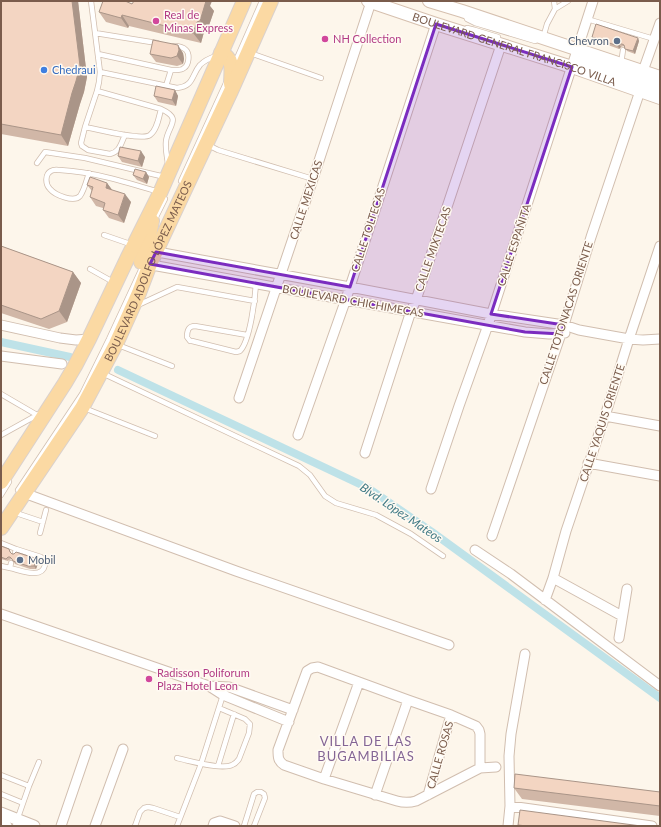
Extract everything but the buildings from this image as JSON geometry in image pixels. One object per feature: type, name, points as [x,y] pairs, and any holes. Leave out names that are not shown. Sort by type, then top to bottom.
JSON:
[{"type":"main road","name":"BOULEVARD ADOLFO LÓPEZ MATEOS","points":[[7,479],[42,412],[75,366],[116,283],[144,252],[206,144],[271,1]]},
{"type":"main road","name":"BOULEVARD GENERAL FRANCISCO VILLA","points":[[370,1],[451,29],[575,59],[621,64],[660,77]]},
{"type":"main road","name":"BOULEVARD GENERAL FRANCISCO VILLA","points":[[429,1],[462,11],[541,40],[575,59],[640,91],[660,98]]},
{"type":"main road","name":"BOULEVARD ADOLFO LÓPEZ MATEOS","points":[[1,528],[12,512],[19,495],[82,408],[116,344],[132,308],[152,209],[164,193],[168,174],[223,54],[243,4]]},
{"type":"main road","points":[[223,54],[230,61],[232,66],[231,91]]},
{"type":"main road","points":[[575,59],[581,62],[589,61],[637,79],[652,83],[660,83]]},
{"type":"main road","points":[[144,252],[152,219],[152,209]]},
{"type":"street","name":"CALLE MEXICAS","points":[[239,398],[313,179],[370,1]]},
{"type":"street","name":"CALLE ESPAÑITA","points":[[431,489],[488,325],[593,1]]},
{"type":"street","points":[[643,71],[660,23]]},
{"type":"street","name":"CALLE TOLTECAS","points":[[298,435],[346,299],[436,24]]},
{"type":"street","name":"CALLE MIXTECAS","points":[[365,453],[411,311],[503,42]]},
{"type":"street","name":"CALLE TOTONACAS ORIENTE","points":[[492,536],[640,91]]},
{"type":"street","name":"CALLE YAQUIS ORIENTE","points":[[545,600],[588,463],[605,416],[660,246]]},
{"type":"street","name":"BOULEVARD CHICHIMECAS","points":[[144,252],[256,284],[539,334],[562,329]]},
{"type":"street","name":"BOULEVARD CHICHIMECAS","points":[[144,252],[350,287],[562,329],[579,330],[629,339],[660,339]]},
{"type":"street","points":[[1,325],[60,338],[76,340],[89,339]]},
{"type":"street","points":[[1,356],[62,364]]},
{"type":"street","points":[[605,416],[660,426]]},
{"type":"street","points":[[588,463],[660,476]]},
{"type":"street","points":[[19,495],[449,645]]},
{"type":"street","points":[[475,550],[511,574],[660,686]]},
{"type":"street","points":[[553,578],[622,616]]},
{"type":"street","points":[[619,638],[628,589]]},
{"type":"street","points":[[1,614],[209,686],[223,695],[289,722]]},
{"type":"street","points":[[508,826],[510,806],[509,756],[511,734],[525,654]]},
{"type":"street","points":[[480,768],[480,734],[478,727],[451,715],[318,667],[307,671],[278,750],[278,759],[284,765],[375,795],[410,803],[480,768],[496,767]]},
{"type":"street","points":[[324,778],[360,682]]},
{"type":"street","points":[[209,686],[229,687],[293,710]]},
{"type":"street","points":[[375,795],[408,700]]},
{"type":"street","name":"CALLE ROSAS","points":[[428,795],[451,715]]},
{"type":"street","points":[[61,826],[87,750]]},
{"type":"street","points":[[95,826],[123,750]]},
{"type":"street","points":[[510,806],[652,826]]},
{"type":"street","points":[[1,813],[16,823],[34,826]]},
{"type":"street","points":[[213,826],[214,823],[220,821],[235,826]]},
{"type":"street","points":[[1,824],[6,826]]},
{"type":"lane","points":[[91,1],[100,72],[97,90],[81,143],[85,149],[110,154],[114,153],[119,148],[125,135]]},
{"type":"lane","points":[[178,189],[232,72],[262,1]]},
{"type":"lane","points":[[554,1],[555,9]]},
{"type":"lane","points":[[541,40],[555,9],[568,1]]},
{"type":"lane","points":[[587,19],[626,34],[654,39]]},
{"type":"lane","points":[[95,33],[162,44]]},
{"type":"lane","points":[[98,54],[172,70],[186,68],[189,57],[186,50],[169,45]]},
{"type":"lane","points":[[554,47],[600,71]]},
{"type":"lane","points":[[621,64],[623,50]]},
{"type":"lane","points":[[249,52],[321,78]]},
{"type":"lane","points":[[543,52],[575,59]]},
{"type":"lane","points":[[100,72],[166,86],[183,88],[187,86],[200,66],[210,58],[223,54]]},
{"type":"lane","points":[[201,114],[223,54]]},
{"type":"lane","points":[[166,86],[172,70]]},
{"type":"lane","points":[[615,76],[660,91]]},
{"type":"lane","points":[[37,163],[45,152],[168,174],[166,143],[173,117],[161,109],[97,90]]},
{"type":"lane","points":[[85,127],[146,138],[153,132],[161,109]]},
{"type":"lane","points":[[206,144],[218,150],[313,179]]},
{"type":"lane","points":[[19,495],[82,394],[109,339],[144,252],[164,193],[108,177],[89,173],[65,170],[51,171],[47,174],[46,185],[55,193],[68,198],[78,198],[89,173]]},
{"type":"lane","points":[[104,235],[144,252]]},
{"type":"lane","points":[[90,269],[116,283]]},
{"type":"lane","points":[[247,335],[195,326],[189,328],[187,337],[192,342],[238,352],[242,350],[247,335],[255,301],[256,284]]},
{"type":"lane","points":[[132,308],[177,287],[255,301]]},
{"type":"lane","points":[[116,344],[172,366]]},
{"type":"lane","points":[[100,372],[299,466],[310,475],[325,496],[336,503],[376,515],[412,534],[443,556]]},
{"type":"lane","points":[[1,394],[42,412]]},
{"type":"lane","points":[[82,408],[155,436]]},
{"type":"lane","points":[[1,435],[42,412]]},
{"type":"lane","points":[[1,495],[7,479]]},
{"type":"lane","points":[[40,533],[46,510]]},
{"type":"lane","points":[[12,512],[43,522]]},
{"type":"lane","points":[[1,543],[15,551],[43,558],[45,561],[44,568],[38,573],[34,574],[11,565],[1,566]]},
{"type":"lane","points":[[177,826],[223,695]]},
{"type":"lane","points":[[177,758],[200,764],[218,766],[228,766],[236,763],[249,733],[250,724],[248,721],[219,708]]},
{"type":"lane","points":[[218,766],[234,714]]},
{"type":"lane","points":[[16,823],[39,762]]},
{"type":"lane","points":[[1,775],[29,786]]},
{"type":"lane","points":[[244,826],[254,794],[261,792],[264,794],[265,798],[254,826]]},
{"type":"lane","points":[[1,794],[23,803]]},
{"type":"lane","points":[[135,826],[140,812],[144,808],[148,807],[180,817]]},
{"type":"highlighted area","points":[[436,24],[572,67],[491,314],[564,325],[561,334],[525,332],[150,264],[156,252],[350,287]]},
{"type":"waterway","points":[[1,342],[70,357]]},
{"type":"waterway","name":"Blvd. López Mateos","points":[[118,370],[368,488],[432,532],[660,698]]},
{"type":"place","name":"Real de Minas Express","points":[[156,21]]},
{"type":"place","name":"NH Collection","points":[[325,39]]},
{"type":"place","name":"Chevron","points":[[617,41]]},
{"type":"place","name":"Chedraui","points":[[44,70]]},
{"type":"place","name":"Mobil","points":[[20,560]]},
{"type":"place","name":"Radisson Poliforum Plaza Hotel Leon","points":[[149,679]]},
{"type":"district","name":"VILLA DE LAS BUGAMBILIAS","points":[[366,748]]}]
